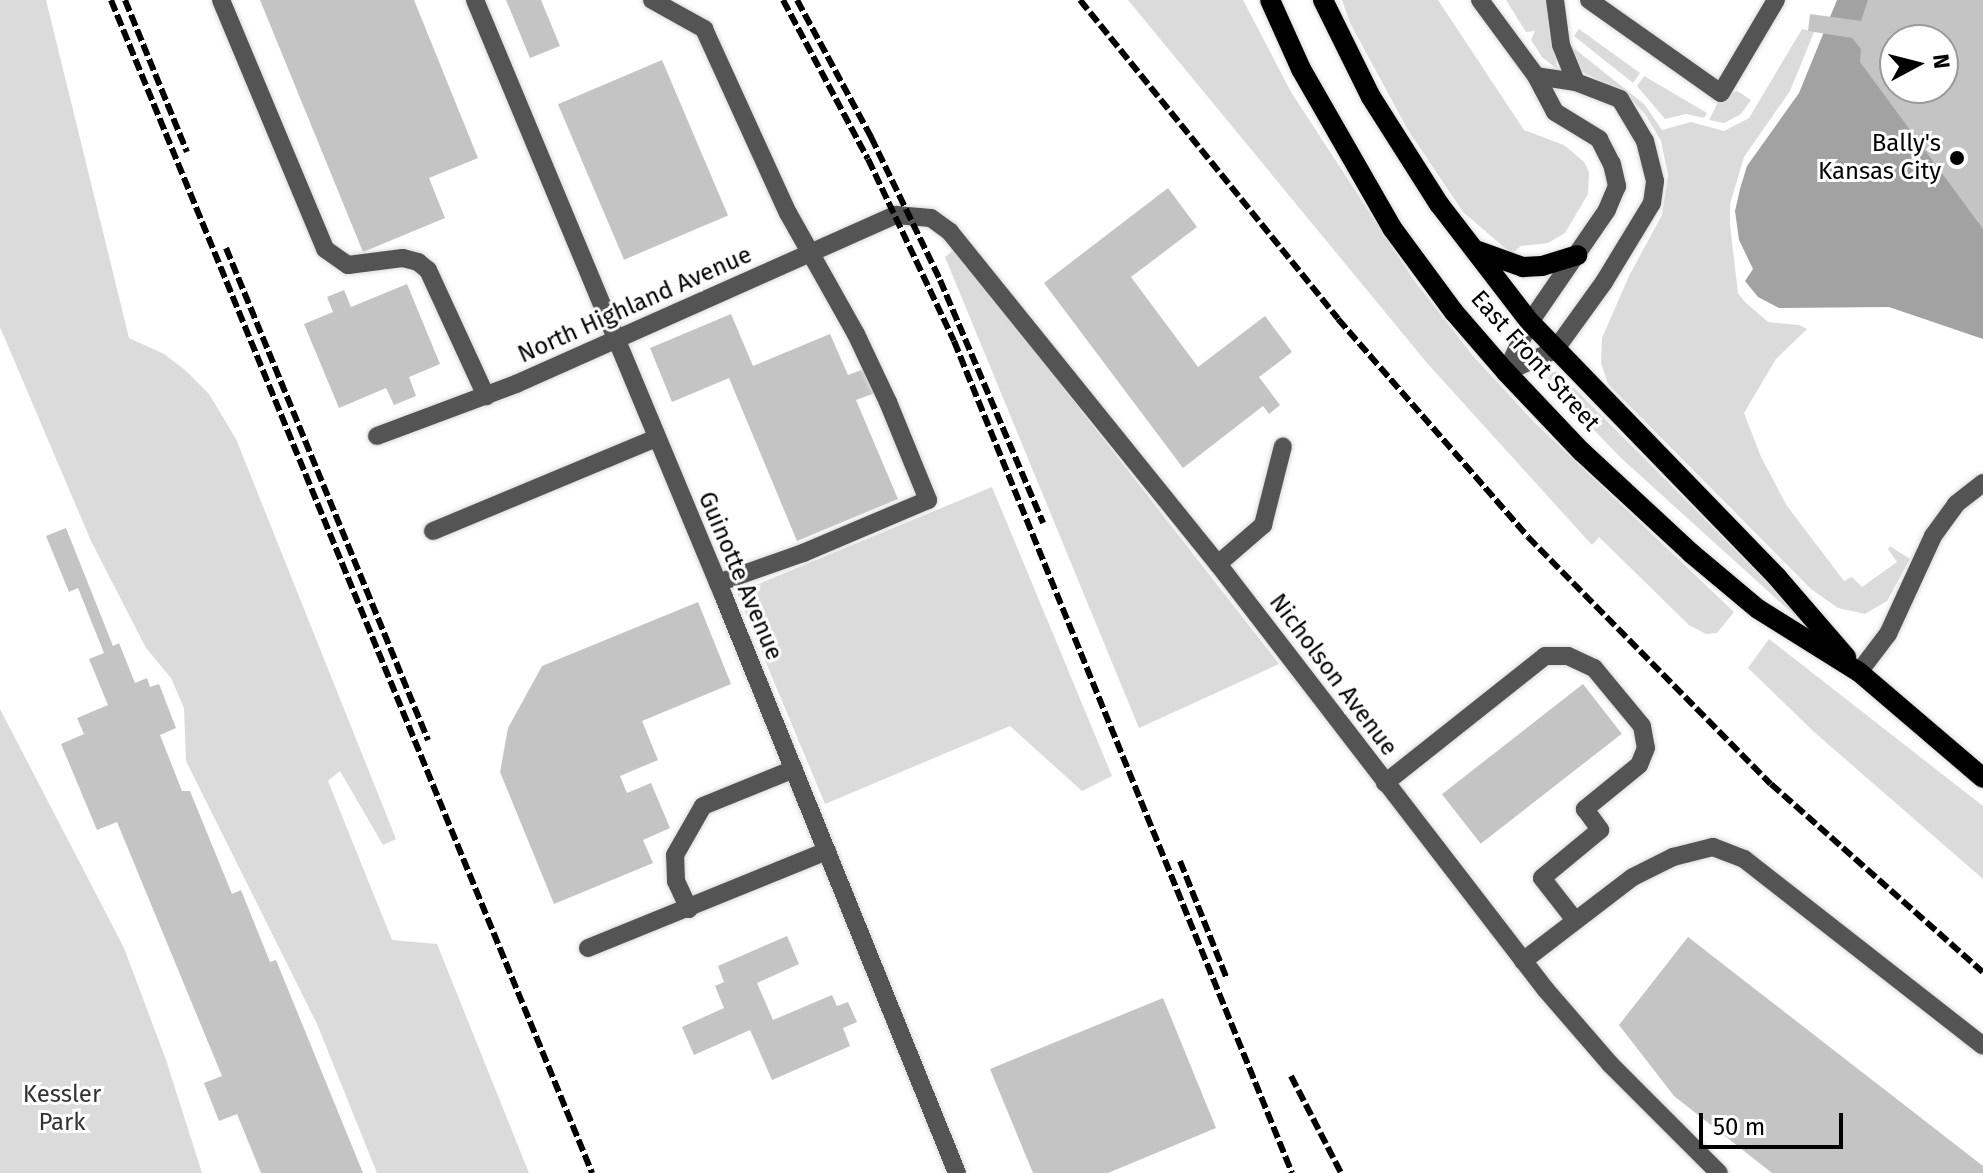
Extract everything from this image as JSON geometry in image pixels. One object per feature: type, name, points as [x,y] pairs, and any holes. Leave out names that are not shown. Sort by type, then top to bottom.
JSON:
[{"type":"main road","name":"East Front Street","points":[[1270,0],[1337,135],[1392,228],[1454,312],[1506,372],[1582,452],[1702,563],[1758,609],[1859,672],[1983,778]]},
{"type":"main road","name":"East Front Street","points":[[1323,0],[1371,97],[1439,204],[1530,322],[1777,577],[1859,672]]},
{"type":"main road","points":[[1474,249],[1523,267],[1542,266],[1577,255]]},
{"type":"street","points":[[221,0],[325,249],[348,265],[403,258],[418,262],[428,270],[486,396]]},
{"type":"street","name":"Guinotte Avenue","points":[[475,0],[718,583],[957,1173]]},
{"type":"street","points":[[652,0],[704,29],[809,254],[856,334],[928,500],[803,553],[718,583]]},
{"type":"street","points":[[1481,0],[1536,76],[1555,112],[1599,139],[1612,164],[1617,186],[1607,210],[1530,322],[1506,372]]},
{"type":"street","points":[[1555,0],[1561,45],[1576,82]]},
{"type":"street","points":[[1589,0],[1721,93],[1776,0]]},
{"type":"street","points":[[1506,372],[1555,350],[1604,282],[1652,203],[1655,181],[1645,141],[1620,99],[1576,82],[1536,76]]},
{"type":"street","name":"North Highland Avenue","points":[[377,436],[486,396],[896,215],[909,213]]},
{"type":"street","name":"Nicholson Avenue","points":[[909,213],[931,218],[950,232],[1218,564],[1523,961],[1610,1064],[1719,1173]]},
{"type":"street","points":[[433,531],[656,438]]},
{"type":"street","points":[[1218,564],[1263,525],[1283,446]]},
{"type":"street","points":[[1859,672],[1888,634],[1933,536],[1956,504],[1983,483]]},
{"type":"street","points":[[1385,783],[1545,656],[1568,656],[1594,668],[1642,726],[1646,748],[1639,765],[1585,809],[1600,830],[1542,878],[1574,919]]},
{"type":"street","points":[[689,909],[676,881],[675,855],[703,806],[794,769]]},
{"type":"street","points":[[1523,961],[1574,919],[1633,877],[1673,857],[1713,847],[1744,859],[1983,1046]]},
{"type":"street","points":[[588,948],[827,851]]},
{"type":"green space","points":[[0,0],[46,0],[129,338],[164,354],[185,370],[209,394],[236,439],[396,839],[383,845],[340,771],[328,781],[392,940],[437,944],[529,1173],[377,1173],[317,1024],[186,761],[184,708],[171,678],[146,648],[91,541],[0,327]]},
{"type":"green space","points":[[1128,0],[1243,0],[1291,92],[1413,279],[1473,356],[1534,422],[1734,612],[1717,633],[1706,634],[1689,625],[1599,537],[1592,545],[1427,363]]},
{"type":"green space","points":[[1342,0],[1438,0],[1524,130],[1564,145],[1584,162],[1589,172],[1588,194],[1565,233],[1548,243],[1521,246],[1512,254],[1463,212],[1408,130],[1350,23]]},
{"type":"green space","points":[[1506,0],[1548,0],[1557,69],[1542,57],[1531,40],[1535,31],[1526,32]]},
{"type":"green space","points":[[1579,29],[1640,73],[1633,83],[1574,36]]},
{"type":"green space","points":[[1802,29],[1814,32],[1790,91],[1744,157],[1730,204],[1730,225],[1738,293],[1768,322],[1799,325],[1807,329],[1776,359],[1744,413],[1761,457],[1787,506],[1844,581],[1852,577],[1862,587],[1897,562],[1888,549],[1890,546],[1910,559],[1887,601],[1865,614],[1838,608],[1811,589],[1608,384],[1601,363],[1602,338],[1629,276],[1662,215],[1668,175],[1661,141],[1645,114],[1625,94],[1581,71],[1566,42],[1644,104],[1662,130],[1691,122],[1724,131],[1749,118]]},
{"type":"green space","points":[[1644,76],[1707,113],[1704,118],[1686,114],[1665,119],[1637,86]]},
{"type":"green space","points":[[1737,91],[1751,100],[1741,114],[1724,123],[1709,120],[1720,98]]},
{"type":"green space","points":[[955,249],[1279,664],[1139,728],[945,257]]},
{"type":"green space","points":[[1552,371],[1558,372],[1805,620],[1802,622],[1621,458],[1548,378]]},
{"type":"green space","points":[[992,487],[1112,776],[1082,791],[1010,726],[825,804],[737,593]]},
{"type":"green space","points":[[1769,639],[1983,806],[1983,879],[1813,731],[1748,668]]},
{"type":"green space","name":"Kessler Park","points":[[0,709],[124,948],[166,1060],[202,1173],[0,1173]]},
{"type":"shaded area","points":[[1837,0],[1983,0],[1983,339],[1889,307],[1779,308],[1758,297],[1745,281],[1753,269],[1739,240],[1735,211],[1747,166],[1799,93]]},
{"type":"building","points":[[260,0],[414,0],[478,158],[429,178],[445,218],[363,252]]},
{"type":"building","points":[[506,0],[541,0],[560,46],[530,58]]},
{"type":"building","name":"Bally's Kansas City","points":[[1868,0],[1983,0],[1983,229],[1891,104],[1959,104],[1959,24],[1879,24],[1879,88],[1860,62],[1861,49],[1852,38],[1808,31],[1810,14],[1861,21]]},
{"type":"building","points":[[662,60],[728,216],[624,260],[558,104]]},
{"type":"building","points":[[1168,188],[1197,227],[1131,277],[1198,367],[1265,316],[1292,352],[1259,377],[1280,405],[1269,414],[1263,406],[1183,468],[1044,283]]},
{"type":"building","points":[[407,284],[440,364],[409,377],[416,396],[394,405],[386,388],[339,408],[304,324],[333,312],[327,297],[344,290],[351,307]]},
{"type":"building","points":[[731,314],[753,366],[830,334],[848,375],[864,369],[875,393],[856,400],[898,499],[797,541],[729,378],[672,402],[650,348]]},
{"type":"building","points":[[66,528],[113,646],[119,643],[135,683],[147,678],[150,687],[159,684],[176,728],[160,735],[182,791],[190,791],[232,894],[241,890],[270,962],[276,960],[363,1173],[261,1173],[237,1114],[219,1121],[204,1083],[222,1076],[117,822],[97,830],[61,744],[84,734],[77,718],[108,705],[89,659],[104,653],[78,588],[69,592],[46,536]]},
{"type":"building","points":[[698,602],[731,684],[642,721],[658,760],[620,776],[627,793],[651,783],[670,828],[643,840],[653,863],[554,904],[500,772],[508,728],[542,666]]},
{"type":"building","points":[[1583,684],[1622,734],[1481,844],[1442,794]]},
{"type":"building","points":[[787,936],[799,964],[757,983],[773,1020],[832,995],[837,1006],[848,1002],[857,1022],[843,1028],[850,1046],[772,1080],[750,1030],[694,1055],[682,1027],[724,1008],[715,986],[724,982],[718,966]]},
{"type":"building","points":[[1688,937],[1983,1166],[1983,1173],[1772,1173],[1674,1096],[1619,1025]]},
{"type":"building","points":[[1163,998],[1216,1128],[1108,1173],[1033,1173],[990,1069]]},
{"type":"railway","points":[[111,0],[592,1173]]},
{"type":"railway","points":[[125,0],[187,152]]},
{"type":"railway","points":[[783,0],[868,159],[954,341],[1292,1173]]},
{"type":"railway","points":[[797,0],[871,137],[940,280],[1043,523]]},
{"type":"railway","points":[[1080,0],[1338,319],[1528,537],[1771,784],[1983,972]]},
{"type":"railway","points":[[226,248],[428,740]]},
{"type":"railway","points":[[1180,861],[1227,979]]},
{"type":"railway","points":[[1291,1076],[1341,1173]]},
{"type":"place","name":"Bally's Kansas City","points":[[1957,158]]}]
